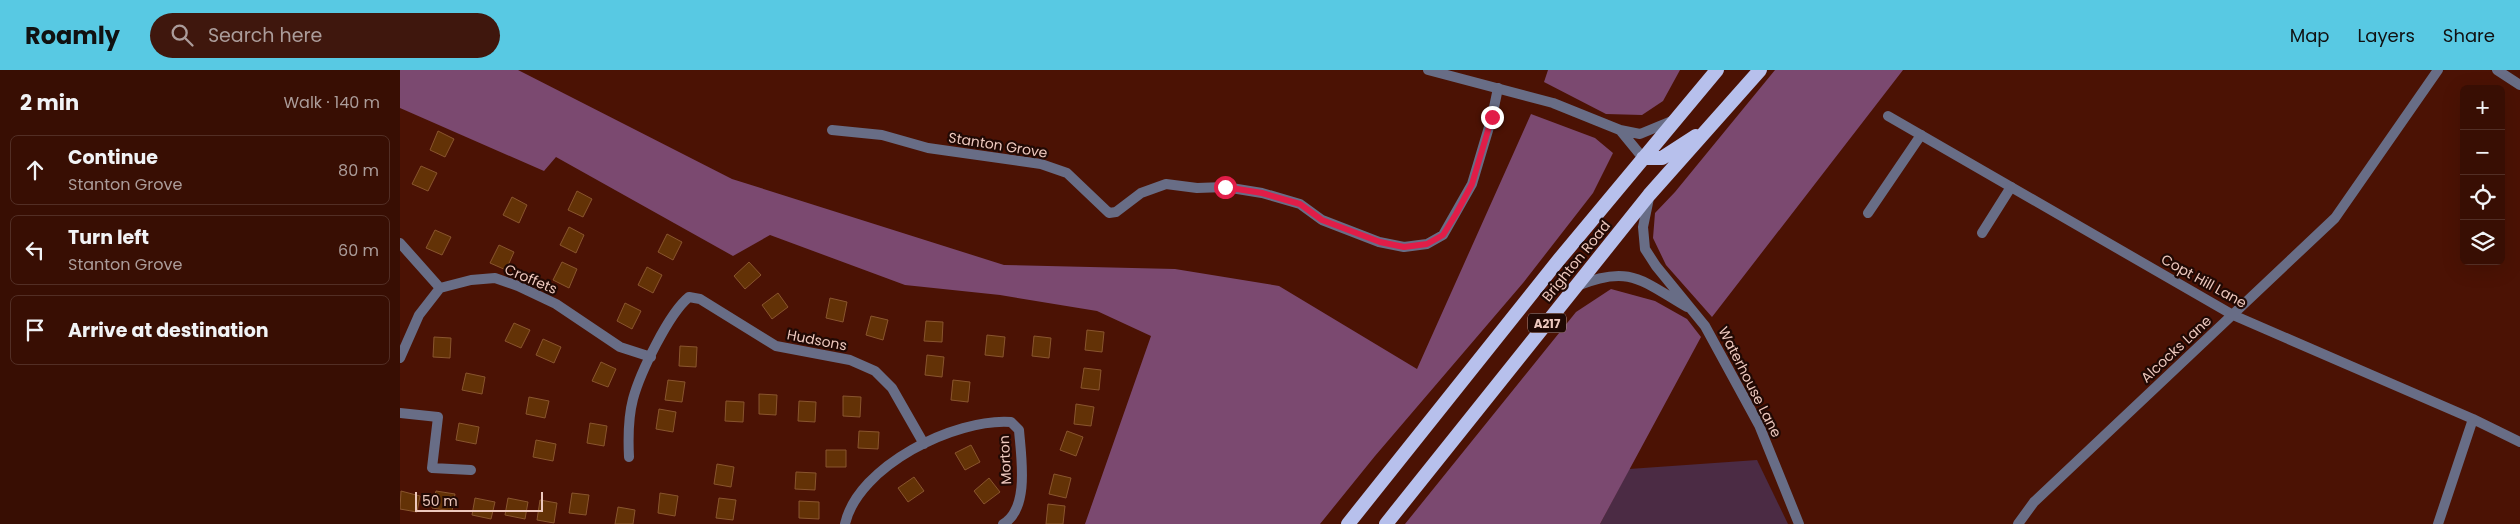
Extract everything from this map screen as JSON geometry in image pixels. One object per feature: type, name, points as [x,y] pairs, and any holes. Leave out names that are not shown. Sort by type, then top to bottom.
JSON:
[{"type":"highway","name":"Brighton Road","points":[[1348,524],[1643,158],[1680,117],[1716,70]]},
{"type":"highway","name":"Brighton Road","points":[[1386,524],[1650,195],[1760,70]]},
{"type":"highway","points":[[1643,158],[1662,158],[1711,126]]},
{"type":"street","points":[[1428,70],[1553,104],[1620,130],[1640,134],[1680,117]]},
{"type":"street","name":"Alcocks Lane","points":[[2018,524],[2034,502],[2335,218],[2438,70]]},
{"type":"street","points":[[2496,70],[2520,85]]},
{"type":"street","name":"Stanton Grove","points":[[832,130],[882,135],[928,148],[1041,164],[1067,173],[1109,213],[1116,212],[1141,193],[1166,184],[1197,188],[1225,187],[1262,193],[1300,204],[1322,220],[1380,242],[1404,247],[1427,244],[1443,235],[1472,184],[1492,117],[1498,88]]},
{"type":"street","name":"Copt Hill Lane","points":[[1888,116],[2233,315],[2473,419],[2520,442]]},
{"type":"street","points":[[1620,130],[1643,158]]},
{"type":"street","points":[[1868,213],[1921,135]]},
{"type":"street","points":[[1982,233],[2011,187]]},
{"type":"street","name":"Waterhouse Lane","points":[[1650,195],[1643,226],[1645,249],[1656,266],[1705,326],[1760,424],[1799,524]]},
{"type":"street","points":[[400,243],[440,288],[419,315],[400,358]]},
{"type":"street","name":"Waterhouse Lane","points":[[1576,287],[1606,276],[1629,275],[1638,278],[1694,311]]},
{"type":"street","name":"Croffets","points":[[440,288],[470,280],[496,278],[556,304],[620,346],[651,357]]},
{"type":"street","name":"Hudsons","points":[[629,457],[628,430],[634,398],[651,357],[679,304],[689,297],[700,299],[776,346],[850,360],[875,370],[892,388],[924,444]]},
{"type":"street","points":[[400,413],[438,417],[432,468],[471,470]]},
{"type":"street","points":[[2438,524],[2473,419]]},
{"type":"street","name":"Morton","points":[[924,444],[968,427],[999,421],[1012,422],[1019,430],[1022,483],[1016,512],[1003,524]]},
{"type":"street","points":[[845,524],[848,509],[876,473],[924,444]]},
{"type":"shaded area","points":[[400,70],[518,70],[732,179],[1004,265],[1175,269],[1279,286],[1417,369],[1531,114],[1595,138],[1613,153],[1593,193],[1523,283],[1375,456],[1320,524],[1085,524],[1151,336],[1097,311],[1000,295],[905,285],[770,235],[733,256],[556,157],[544,171],[400,108]]},
{"type":"shaded area","points":[[1548,70],[1680,70],[1663,101],[1642,115],[1606,114],[1544,82]]},
{"type":"shaded area","points":[[1775,70],[1903,70],[1712,317],[1666,265],[1653,238],[1655,213],[1675,192]]},
{"type":"shaded area","points":[[1611,289],[1655,301],[1687,319],[1701,337],[1600,524],[1405,524],[1576,312]]},
{"type":"shaded area","points":[[1757,460],[1788,524],[1600,524],[1629,469]]},
{"type":"building","points":[[438,131],[454,139],[445,157],[430,150]]},
{"type":"building","points":[[421,166],[437,173],[428,191],[412,184]]},
{"type":"building","points":[[577,191],[592,199],[583,217],[568,210]]},
{"type":"building","points":[[512,197],[527,205],[519,223],[503,215]]},
{"type":"building","points":[[569,227],[584,235],[576,253],[560,245]]},
{"type":"building","points":[[435,230],[451,237],[442,255],[426,248]]},
{"type":"building","points":[[667,234],[682,242],[673,260],[658,252]]},
{"type":"building","points":[[499,245],[514,252],[506,270],[490,263]]},
{"type":"building","points":[[562,262],[577,269],[569,288],[553,280]]},
{"type":"building","points":[[749,262],[761,275],[745,289],[734,276]]},
{"type":"building","points":[[647,267],[662,275],[653,293],[638,285]]},
{"type":"building","points":[[778,293],[788,307],[772,319],[762,305]]},
{"type":"building","points":[[830,298],[847,302],[843,322],[826,318]]},
{"type":"building","points":[[625,303],[641,311],[632,329],[617,321]]},
{"type":"building","points":[[871,316],[888,320],[883,340],[866,335]]},
{"type":"building","points":[[926,321],[943,322],[942,342],[924,341]]},
{"type":"building","points":[[514,323],[530,330],[521,348],[505,341]]},
{"type":"building","points":[[1087,330],[1104,332],[1102,352],[1085,350]]},
{"type":"building","points":[[987,335],[1005,337],[1003,357],[985,355]]},
{"type":"building","points":[[1034,336],[1051,338],[1049,358],[1032,356]]},
{"type":"building","points":[[434,337],[451,338],[450,358],[433,357]]},
{"type":"building","points":[[543,339],[561,347],[554,363],[536,355]]},
{"type":"building","points":[[680,346],[697,347],[696,367],[679,366]]},
{"type":"building","points":[[927,355],[944,357],[942,377],[925,375]]},
{"type":"building","points":[[601,362],[616,369],[608,387],[592,381]]},
{"type":"building","points":[[1084,368],[1101,370],[1099,390],[1081,388]]},
{"type":"building","points":[[466,373],[485,377],[482,394],[462,390]]},
{"type":"building","points":[[668,380],[685,382],[682,402],[665,400]]},
{"type":"building","points":[[953,380],[970,382],[968,402],[951,400]]},
{"type":"building","points":[[759,394],[777,395],[776,415],[759,414]]},
{"type":"building","points":[[843,396],[861,397],[860,417],[843,416]]},
{"type":"building","points":[[529,397],[549,401],[545,418],[526,414]]},
{"type":"building","points":[[726,401],[744,402],[743,422],[725,421]]},
{"type":"building","points":[[799,401],[816,402],[815,422],[798,421]]},
{"type":"building","points":[[1076,404],[1094,407],[1091,426],[1074,424]]},
{"type":"building","points":[[659,409],[676,412],[673,432],[656,429]]},
{"type":"building","points":[[459,423],[479,427],[476,444],[456,440]]},
{"type":"building","points":[[590,423],[607,426],[604,446],[587,443]]},
{"type":"building","points":[[859,431],[879,432],[878,449],[858,448]]},
{"type":"building","points":[[1067,431],[1083,437],[1076,456],[1060,450]]},
{"type":"building","points":[[536,440],[556,444],[553,461],[533,457]]},
{"type":"building","points":[[971,445],[980,462],[965,470],[955,453]]},
{"type":"building","points":[[826,450],[846,450],[846,467],[826,467]]},
{"type":"building","points":[[717,464],[734,467],[731,487],[714,484]]},
{"type":"building","points":[[796,472],[816,473],[815,490],[795,489]]},
{"type":"building","points":[[1054,474],[1071,478],[1066,498],[1049,494]]},
{"type":"building","points":[[914,477],[924,491],[908,502],[898,488]]},
{"type":"building","points":[[989,478],[1000,492],[984,504],[974,491]]},
{"type":"building","points":[[401,491],[420,496],[417,512],[400,509]]},
{"type":"building","points":[[436,491],[455,494],[452,511],[432,508]]},
{"type":"building","points":[[572,493],[589,495],[586,515],[569,513]]},
{"type":"building","points":[[660,493],[678,496],[675,516],[658,513]]},
{"type":"building","points":[[475,498],[495,502],[491,519],[472,515]]},
{"type":"building","points":[[508,498],[528,502],[525,519],[505,515]]},
{"type":"building","points":[[719,498],[736,500],[733,520],[716,518]]},
{"type":"building","points":[[540,500],[557,503],[554,523],[537,520]]},
{"type":"building","points":[[799,501],[819,502],[819,519],[799,518]]},
{"type":"building","points":[[1048,504],[1065,506],[1063,524],[1046,524]]},
{"type":"building","points":[[618,507],[635,510],[633,524],[615,524]]},
{"type":"route","points":[[1225,187],[1262,193],[1300,204],[1322,220],[1380,242],[1404,247],[1427,244],[1443,235],[1472,184],[1492,117]]}]
